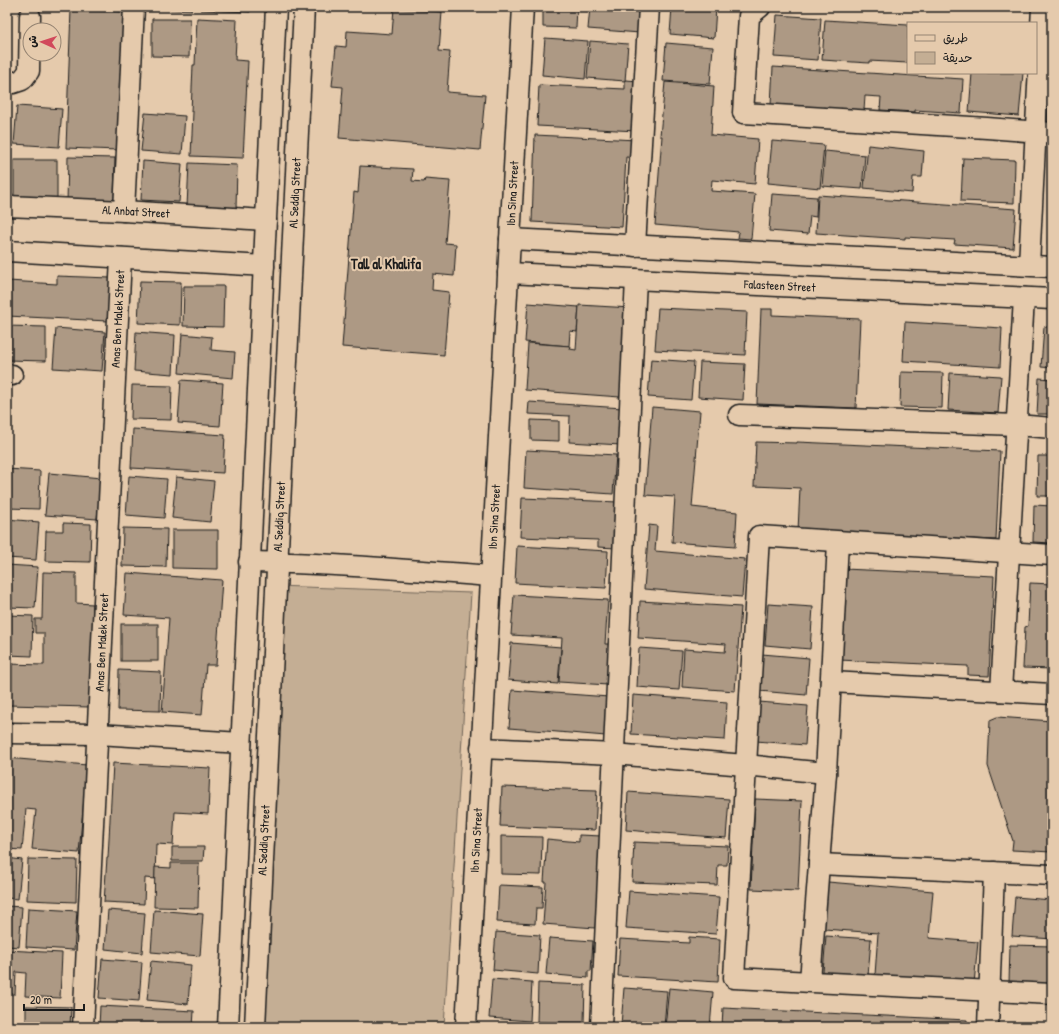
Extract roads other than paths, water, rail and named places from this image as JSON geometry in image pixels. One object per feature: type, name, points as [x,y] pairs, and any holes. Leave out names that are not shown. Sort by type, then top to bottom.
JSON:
[{"type":"street","points":[[124,211],[134,7]]},
{"type":"street","points":[[228,1027],[276,7]]},
{"type":"street","name":"Al Seddiq Street","points":[[255,1027],[304,7]]},
{"type":"street","name":"Ibn Sina Street","points":[[466,1027],[523,7]]},
{"type":"street","points":[[635,246],[649,7]]},
{"type":"street","points":[[760,7],[749,16],[743,113],[987,128],[1044,133]]},
{"type":"street","points":[[1029,265],[1044,133],[1042,7]]},
{"type":"street","points":[[7,82],[13,83],[22,80],[29,71],[30,16]]},
{"type":"street","name":"Al Anbat Street","points":[[7,206],[124,211],[266,220]]},
{"type":"street","points":[[510,239],[1052,267]]},
{"type":"street","points":[[7,251],[264,266]]},
{"type":"street","name":"Anas Ben Malek Street","points":[[84,1027],[121,258]]},
{"type":"street","name":"Falasteen Street","points":[[508,273],[1052,299]]},
{"type":"street","points":[[601,1027],[636,279]]},
{"type":"street","points":[[1001,691],[1024,298]]},
{"type":"street","points":[[738,415],[1017,425],[1052,428]]},
{"type":"street","points":[[1052,556],[759,536],[734,978],[1052,994]]},
{"type":"street","points":[[810,981],[826,773],[838,542]]},
{"type":"street","points":[[249,562],[360,567],[491,576]]},
{"type":"street","points":[[831,682],[1052,694]]},
{"type":"street","points":[[7,733],[98,734],[241,743]]},
{"type":"street","points":[[481,748],[614,754],[826,773]]},
{"type":"street","points":[[819,864],[1052,875]]},
{"type":"street","points":[[988,1027],[994,872]]},
{"type":"district","name":"Tall al Khalifa","points":[[386,264]]}]
